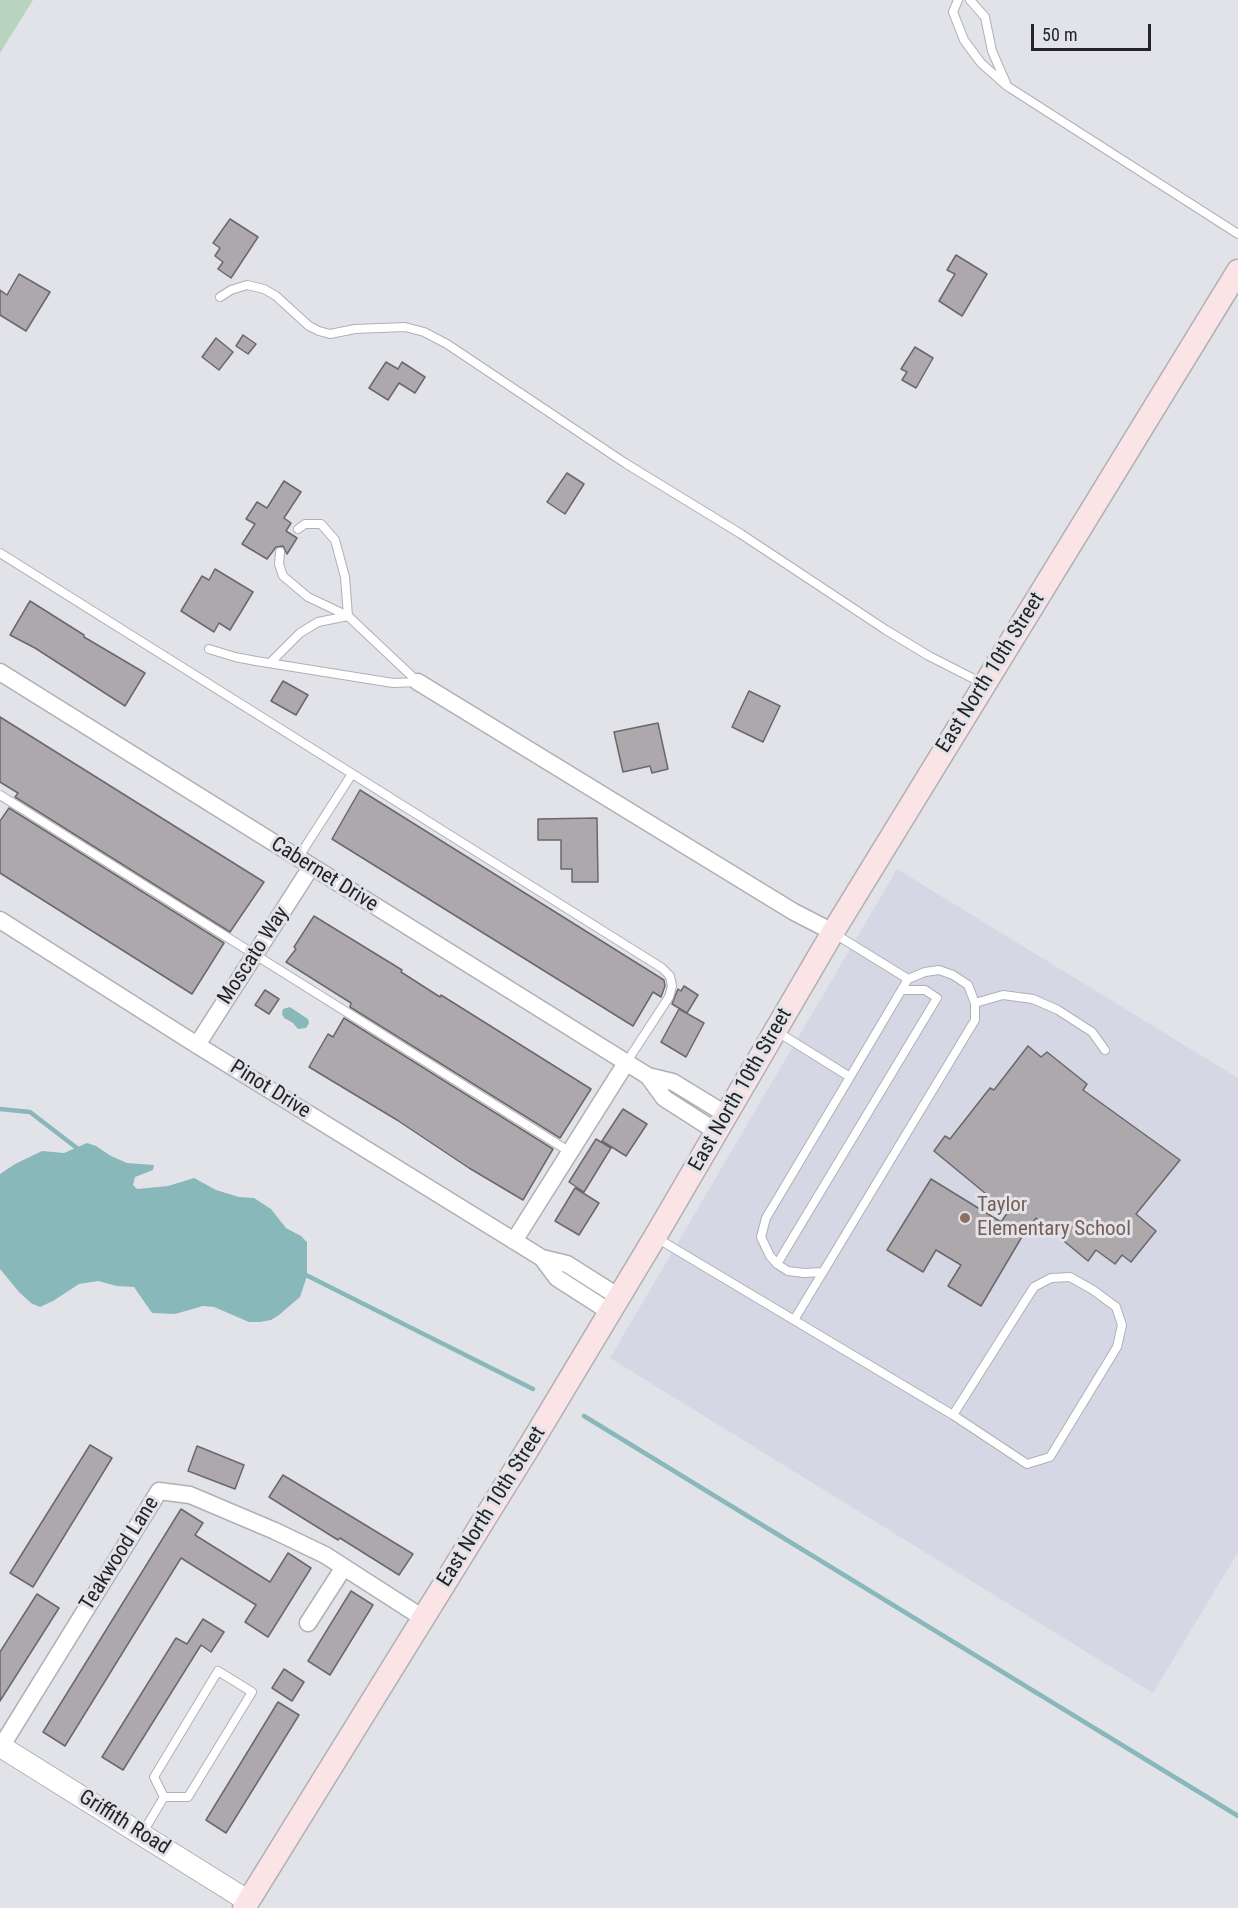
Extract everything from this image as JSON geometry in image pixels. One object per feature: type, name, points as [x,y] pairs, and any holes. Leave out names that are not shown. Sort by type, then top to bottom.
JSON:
[{"type":"main road","name":"East North 10th Street","points":[[246,1904],[523,1457],[655,1237],[832,932],[1238,271]]},
{"type":"street","name":"Cabernet Drive","points":[[0,672],[626,1063],[648,1076],[673,1082],[722,1123]]},
{"type":"street","points":[[418,682],[794,912],[832,932]]},
{"type":"street","name":"Moscato Way","points":[[197,1045],[254,955],[304,862]]},
{"type":"street","name":"Pinot Drive","points":[[0,920],[197,1045],[542,1258],[567,1264],[614,1304]]},
{"type":"street","points":[[514,1241],[626,1063]]},
{"type":"street","name":"Teakwood Lane","points":[[1,1747],[159,1491],[190,1495],[325,1555],[423,1618]]},
{"type":"street","points":[[308,1623],[344,1567]]},
{"type":"street","name":"Griffith Road","points":[[1,1747],[142,1834],[246,1904]]},
{"type":"lane","points":[[958,0],[953,12],[964,40],[981,63],[1007,86],[1238,234]]},
{"type":"lane","points":[[970,0],[984,17],[992,51],[1007,86]]},
{"type":"lane","points":[[219,297],[247,285],[264,289],[276,296],[309,326],[319,331],[330,334],[356,329],[405,327],[432,336],[886,630],[929,656],[984,684]]},
{"type":"lane","points":[[298,529],[305,524],[321,524],[335,540],[345,577],[348,616]]},
{"type":"lane","points":[[280,552],[279,564],[283,576],[308,597],[348,616],[418,682]]},
{"type":"lane","points":[[0,553],[652,962],[670,976],[672,986],[669,997],[626,1063]]},
{"type":"lane","points":[[270,663],[300,633],[318,622],[348,616]]},
{"type":"lane","points":[[209,649],[235,657],[270,663],[393,682],[418,682]]},
{"type":"lane","points":[[304,862],[352,774]]},
{"type":"lane","points":[[0,795],[570,1152]]},
{"type":"lane","points":[[832,932],[908,979]]},
{"type":"lane","points":[[794,1320],[823,1272],[975,1020],[975,1003],[968,985],[953,975],[939,970],[908,979],[766,1218],[761,1237],[770,1256],[777,1264],[788,1271],[823,1272]]},
{"type":"lane","points":[[777,1264],[938,998],[925,990],[903,990]]},
{"type":"lane","points":[[975,1003],[1002,996],[1033,999],[1058,1010],[1092,1032],[1105,1050]]},
{"type":"lane","points":[[776,1031],[850,1077]]},
{"type":"lane","points":[[655,1237],[953,1416],[1027,1464],[1050,1457],[1117,1347],[1122,1325],[1116,1307],[1070,1277],[1051,1278],[1034,1287],[953,1416]]},
{"type":"lane","points":[[218,1671],[252,1692],[188,1797],[164,1797],[154,1777],[218,1671]]},
{"type":"lane","points":[[142,1834],[164,1797]]},
{"type":"shaded area","name":"Taylor Elementary School","points":[[897,869],[1238,1078],[1238,1552],[1153,1693],[610,1358]]},
{"type":"green space","points":[[0,0],[33,0],[0,53]]},
{"type":"water","points":[[290,1007],[308,1019],[309,1023],[306,1028],[298,1029],[284,1018],[283,1009]]},
{"type":"water","points":[[87,1143],[127,1163],[154,1165],[153,1170],[135,1177],[133,1185],[137,1189],[168,1186],[194,1178],[216,1190],[239,1197],[254,1198],[271,1209],[286,1228],[307,1242],[307,1276],[300,1297],[271,1320],[260,1322],[249,1322],[214,1307],[203,1306],[175,1314],[152,1313],[134,1287],[117,1286],[98,1281],[79,1284],[40,1307],[31,1303],[0,1269],[0,1174],[42,1151],[64,1153]]},
{"type":"building","points":[[230,219],[258,237],[231,278],[218,269],[223,262],[215,256],[220,248],[213,243]]},
{"type":"building","points":[[956,255],[987,274],[962,316],[939,301],[955,274],[947,270]]},
{"type":"building","points":[[19,274],[50,292],[26,331],[0,315],[0,290],[7,295]]},
{"type":"building","points":[[243,335],[256,344],[248,354],[236,346]]},
{"type":"building","points":[[216,338],[233,352],[219,370],[202,357]]},
{"type":"building","points":[[915,347],[933,358],[916,388],[902,380],[907,372],[901,369]]},
{"type":"building","points":[[386,362],[398,369],[402,362],[425,377],[415,393],[399,383],[388,400],[369,388]]},
{"type":"building","points":[[567,473],[584,484],[565,514],[547,502]]},
{"type":"building","points":[[284,481],[301,492],[284,518],[291,523],[286,531],[297,538],[287,554],[283,546],[276,547],[267,559],[242,544],[255,524],[246,519],[257,502],[267,508]]},
{"type":"building","points":[[215,569],[253,592],[230,630],[219,623],[214,632],[181,611],[202,576],[209,580]]},
{"type":"building","points":[[30,601],[84,637],[145,673],[125,706],[35,648],[10,635]]},
{"type":"building","points":[[283,681],[308,695],[296,715],[271,701]]},
{"type":"building","points":[[749,691],[780,706],[763,742],[732,727]]},
{"type":"building","points":[[0,717],[264,882],[230,932],[15,797],[18,793],[0,782]]},
{"type":"building","points":[[658,723],[668,769],[652,773],[650,766],[623,772],[614,732]]},
{"type":"building","points":[[360,790],[664,980],[665,986],[661,997],[653,992],[633,1026],[332,839]]},
{"type":"building","points":[[9,808],[224,943],[192,994],[0,873],[0,821]]},
{"type":"building","points":[[597,818],[598,882],[572,882],[572,869],[561,869],[561,840],[538,840],[538,819]]},
{"type":"building","points":[[314,916],[402,970],[401,972],[440,997],[441,995],[591,1089],[560,1138],[350,1007],[351,1003],[286,962]]},
{"type":"building","points":[[684,986],[698,995],[687,1013],[672,1004],[678,989],[681,991]]},
{"type":"building","points":[[265,990],[279,999],[269,1014],[255,1005]]},
{"type":"building","points":[[679,1009],[704,1023],[686,1057],[661,1042]]},
{"type":"building","points":[[344,1018],[553,1149],[523,1200],[309,1067],[328,1034],[333,1037]]},
{"type":"building","points":[[1028,1046],[1041,1057],[1047,1052],[1087,1084],[1083,1090],[1180,1160],[1136,1214],[1156,1231],[1131,1262],[1122,1255],[1115,1264],[1096,1250],[1088,1261],[1036,1218],[1023,1235],[981,1306],[948,1286],[961,1265],[936,1250],[923,1272],[887,1250],[931,1179],[1001,1222],[1008,1212],[934,1151],[945,1136],[950,1139],[990,1088],[994,1090]]},
{"type":"building","points":[[623,1109],[647,1124],[626,1156],[602,1141]]},
{"type":"building","points":[[596,1139],[611,1148],[584,1192],[569,1182]]},
{"type":"building","points":[[575,1188],[599,1203],[579,1235],[555,1221]]},
{"type":"building","points":[[90,1445],[112,1458],[33,1587],[10,1573]]},
{"type":"building","points":[[197,1446],[244,1465],[235,1489],[188,1471]]},
{"type":"building","points":[[283,1475],[413,1554],[399,1575],[269,1497]]},
{"type":"building","points":[[181,1509],[203,1523],[195,1535],[270,1582],[288,1553],[311,1568],[268,1637],[245,1622],[256,1605],[181,1558],[65,1746],[43,1732]]},
{"type":"building","points":[[351,1591],[373,1605],[330,1675],[308,1661]]},
{"type":"building","points":[[37,1594],[59,1608],[0,1701],[0,1652]]},
{"type":"building","points":[[203,1619],[224,1632],[211,1652],[201,1645],[123,1770],[102,1757],[176,1638],[187,1644]]},
{"type":"building","points":[[284,1669],[304,1682],[292,1701],[272,1688]]},
{"type":"building","points":[[278,1702],[299,1715],[226,1833],[206,1820]]},
{"type":"waterway","points":[[0,1109],[30,1112],[82,1152]]},
{"type":"waterway","points":[[302,1273],[533,1389]]},
{"type":"waterway","points":[[584,1416],[1238,1816]]},
{"type":"place","name":"Taylor Elementary School","points":[[965,1218]]}]
